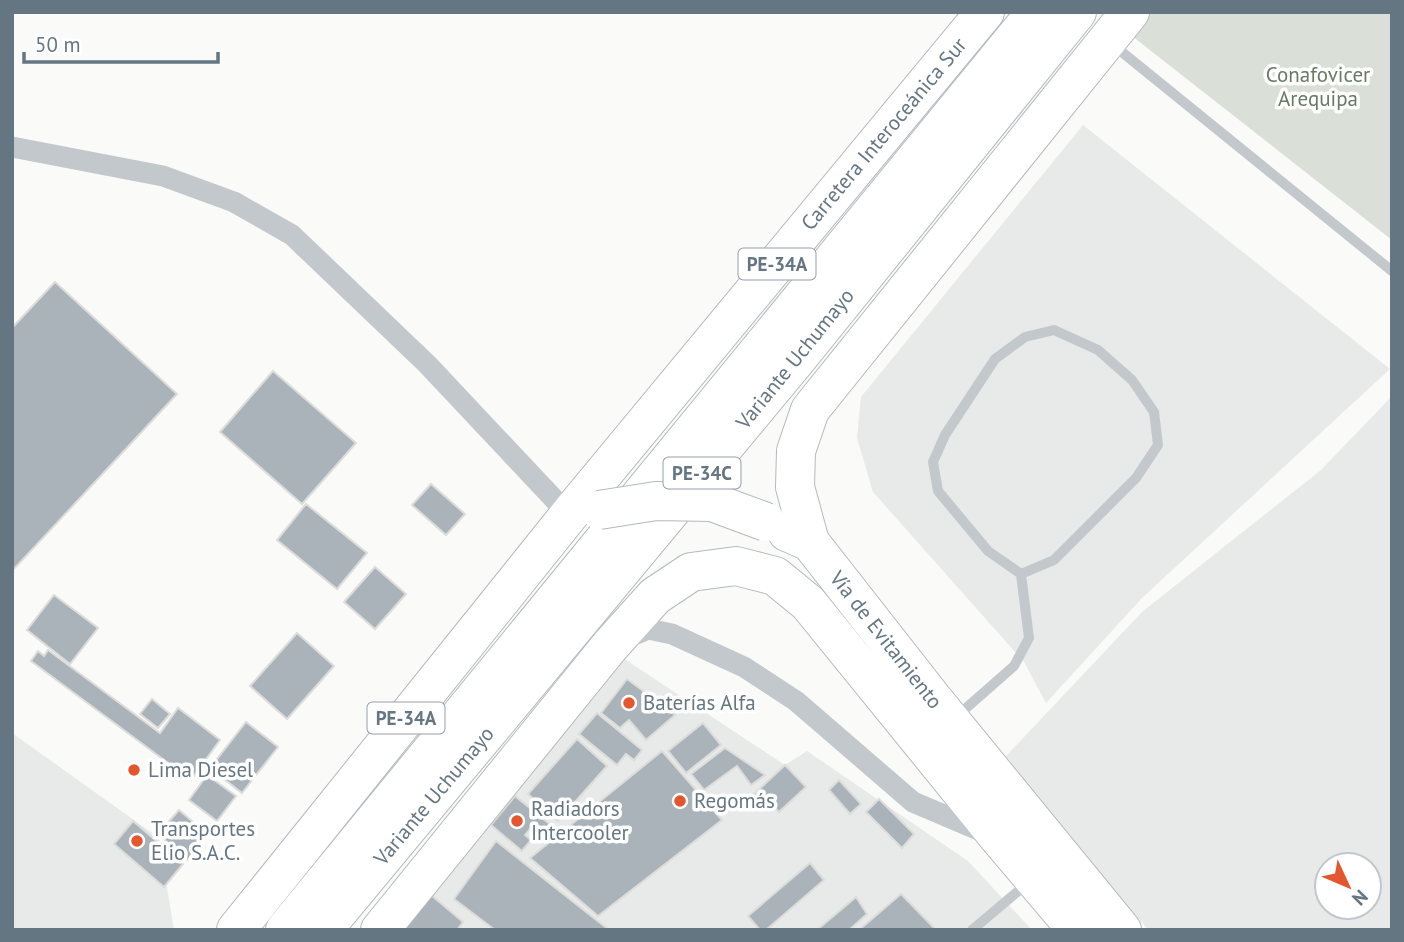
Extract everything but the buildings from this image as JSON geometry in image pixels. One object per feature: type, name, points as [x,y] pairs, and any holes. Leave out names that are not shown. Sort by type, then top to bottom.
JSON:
[{"type":"highway","name":"Carretera Interoceánica Sur","points":[[584,513],[985,12]]},
{"type":"highway","name":"Variante Uchumayo","points":[[285,930],[1036,12]]},
{"type":"highway","name":"Variante Uchumayo","points":[[323,930],[797,359],[1077,12]]},
{"type":"highway","points":[[810,542],[795,487],[796,451],[810,410],[1119,26]]},
{"type":"highway","name":"Vía de Evitamiento","points":[[584,513],[656,501],[712,502],[810,542],[951,721],[1122,930]]},
{"type":"highway","name":"PE-34A","points":[[240,927],[584,513]]},
{"type":"highway","name":"Variante Uchumayo","points":[[380,930],[610,646],[655,596],[691,572],[736,566],[775,576]]},
{"type":"highway","name":"Vía de Evitamiento","points":[[775,576],[808,603],[1077,930]]},
{"type":"street","points":[[12,147],[163,176],[234,202],[292,235],[584,513]]},
{"type":"street","name":"Vía de Evitamiento","points":[[610,646],[648,629],[673,634],[744,667],[796,701],[913,802],[999,838]]},
{"type":"lane","points":[[1119,26],[1392,271]]},
{"type":"lane","points":[[951,721],[1014,666],[1029,638],[1021,574],[988,551],[938,491],[933,462],[945,435],[995,359],[1025,337],[1054,330],[1098,350],[1132,380],[1154,412],[1157,445],[1136,478],[1054,560],[1021,574]]},
{"type":"lane","points":[[972,930],[1034,878]]},
{"type":"shaded area","points":[[1083,125],[1390,369],[1142,598],[1046,703],[1024,662],[873,492],[857,438],[861,397]]},
{"type":"shaded area","points":[[1392,396],[1392,930],[1148,930],[1006,756],[1142,612],[1321,470]]},
{"type":"shaded area","points":[[620,656],[785,765],[807,751],[968,861],[1032,930],[391,930]]},
{"type":"shaded area","points":[[12,733],[159,838],[174,930],[12,930]]},
{"type":"green space","name":"Conafovicer Arequipa","points":[[1151,12],[1392,12],[1392,240],[1132,36]]},
{"type":"place","name":"Baterías Alfa","points":[[629,703]]},
{"type":"place","name":"Lima Diesel","points":[[134,770]]},
{"type":"place","name":"Regomás","points":[[680,801]]},
{"type":"place","name":"Radiadors Intercooler","points":[[517,821]]},
{"type":"place","name":"Transportes Elio S.A.C.","points":[[137,841]]}]
